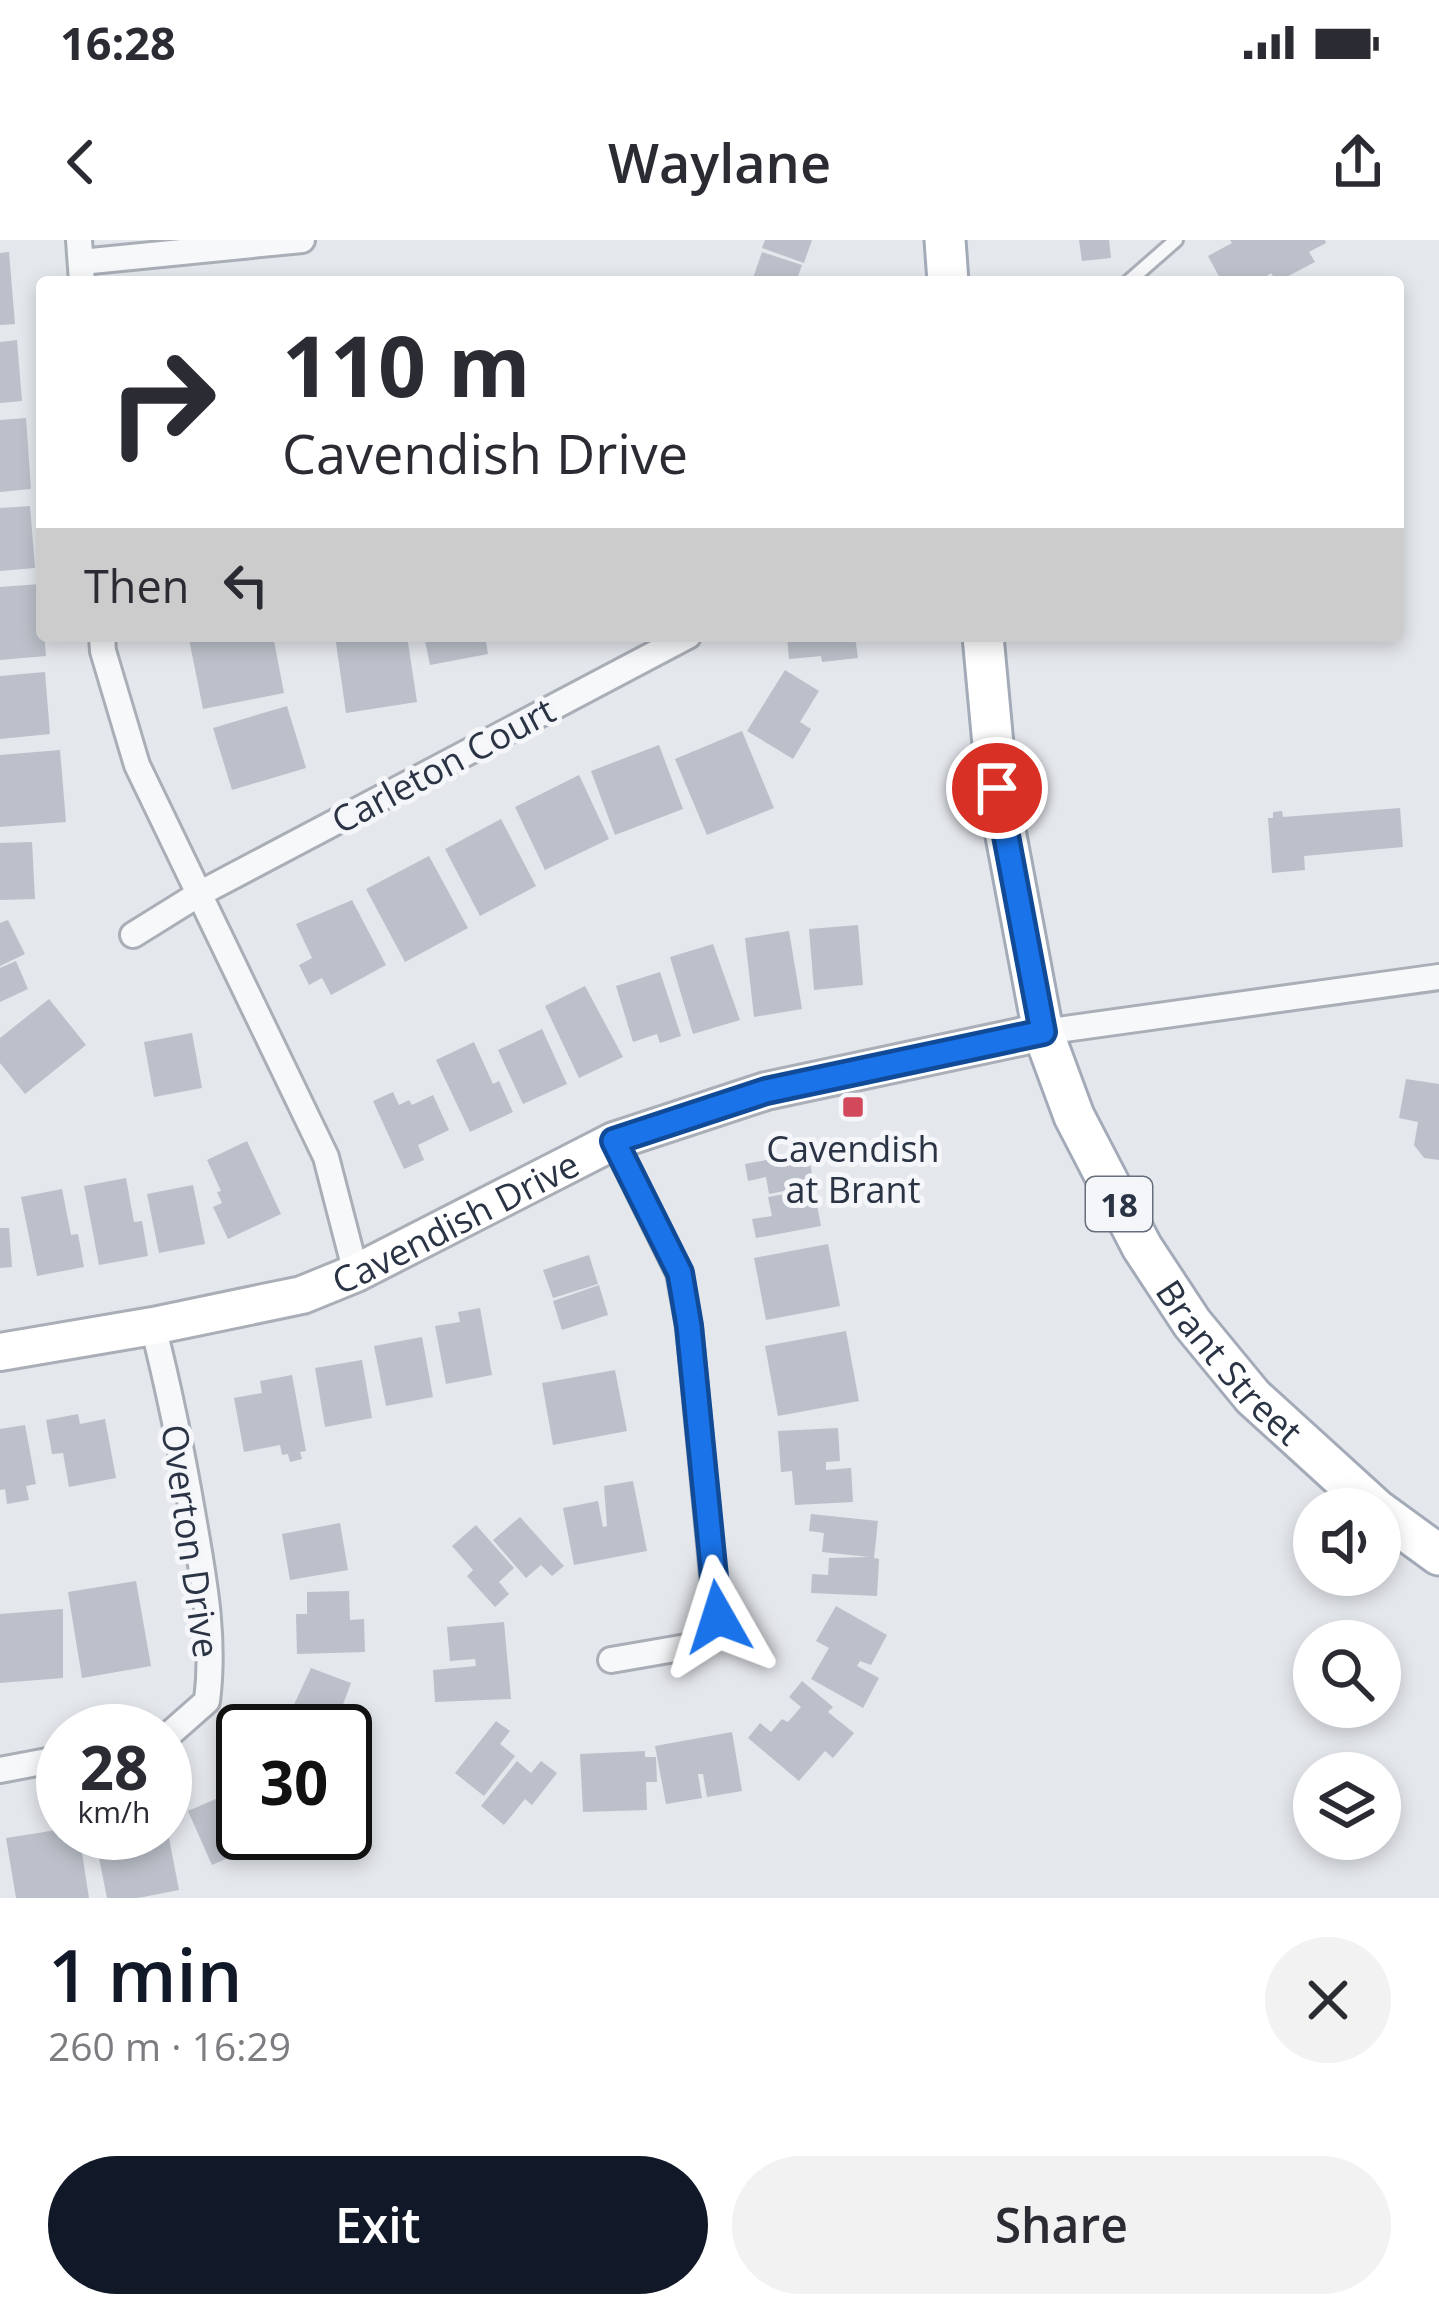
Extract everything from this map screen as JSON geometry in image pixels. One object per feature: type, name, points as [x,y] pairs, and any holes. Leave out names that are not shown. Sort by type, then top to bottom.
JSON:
[{"type":"main road","points":[[945,240],[948,276]]},
{"type":"main road","name":"Brant Street","points":[[984,642],[997,788],[1043,1032],[1074,1116],[1142,1247],[1192,1323],[1253,1396],[1350,1488]]},
{"type":"main road","name":"Brant Street","points":[[1401,1528],[1439,1555]]},
{"type":"street","points":[[81,262],[302,240]]},
{"type":"street","points":[[102,642],[136,766],[326,1157],[356,1273]]},
{"type":"street","name":"Carleton Court","points":[[133,935],[199,894],[677,642]]},
{"type":"street","points":[[1043,1032],[1439,977]]},
{"type":"street","name":"Cavendish Drive","points":[[0,1352],[302,1295],[356,1273],[614,1141],[766,1091],[1043,1032]]},
{"type":"street","points":[[611,1660],[704,1644],[718,1617],[680,1273],[614,1141]]},
{"type":"street","name":"Overton Drive","points":[[153,1326],[207,1599],[212,1657],[207,1701],[192,1714]]},
{"type":"street","points":[[0,1770],[36,1763]]},
{"type":"lane","points":[[1135,276],[1176,240]]},
{"type":"building","points":[[765,240],[812,240],[804,263],[762,248]]},
{"type":"building","points":[[1079,240],[1109,240],[1111,258],[1082,261]]},
{"type":"building","points":[[1230,240],[1326,243],[1309,252],[1315,262],[1288,276],[1219,276],[1208,256],[1232,243]]},
{"type":"building","points":[[9,252],[15,324],[0,325],[0,253]]},
{"type":"building","points":[[762,252],[802,265],[798,276],[754,276]]},
{"type":"building","points":[[17,340],[22,401],[0,403],[0,342]]},
{"type":"building","points":[[26,418],[31,489],[0,492],[0,420]]},
{"type":"building","points":[[30,506],[35,568],[0,571],[0,508]]},
{"type":"building","points":[[36,584],[36,642],[45,642],[46,656],[0,660],[0,587]]},
{"type":"building","points":[[190,642],[274,642],[284,693],[203,709]]},
{"type":"building","points":[[336,642],[408,642],[417,702],[346,713]]},
{"type":"building","points":[[425,642],[486,642],[488,654],[430,665]]},
{"type":"building","points":[[788,642],[856,642],[858,658],[822,662],[821,656],[789,659]]},
{"type":"building","points":[[785,670],[819,691],[800,722],[811,729],[793,759],[747,731]]},
{"type":"building","points":[[45,672],[50,734],[0,739],[0,676]]},
{"type":"building","points":[[287,706],[306,768],[232,790],[213,728]]},
{"type":"building","points":[[742,731],[774,808],[707,835],[675,759]]},
{"type":"building","points":[[659,745],[683,809],[615,835],[591,771]]},
{"type":"building","points":[[60,750],[66,822],[0,827],[0,755]]},
{"type":"building","points":[[579,775],[609,839],[545,870],[515,807]]},
{"type":"building","points":[[1400,808],[1403,847],[1304,856],[1305,870],[1272,873],[1268,818],[1273,818],[1273,812],[1282,811],[1283,817]]},
{"type":"building","points":[[501,819],[536,886],[480,916],[445,849]]},
{"type":"building","points":[[32,842],[35,899],[0,900],[0,843]]},
{"type":"building","points":[[429,856],[468,928],[405,962],[366,889]]},
{"type":"building","points":[[352,900],[386,965],[331,995],[322,978],[309,985],[299,965],[312,958],[296,924]]},
{"type":"building","points":[[8,920],[25,954],[0,966],[0,923]]},
{"type":"building","points":[[858,925],[863,985],[814,990],[809,929]]},
{"type":"building","points":[[789,931],[802,1009],[754,1017],[745,938]]},
{"type":"building","points":[[713,944],[740,1020],[693,1034],[670,957]]},
{"type":"building","points":[[16,961],[28,989],[0,1002],[0,968]]},
{"type":"building","points":[[660,972],[681,1036],[660,1043],[657,1034],[633,1042],[616,986]]},
{"type":"building","points":[[585,986],[623,1057],[579,1078],[545,1006]]},
{"type":"building","points":[[49,999],[86,1045],[25,1094],[0,1063],[0,1038]]},
{"type":"building","points":[[542,1029],[567,1084],[523,1104],[498,1050]]},
{"type":"building","points":[[192,1033],[202,1088],[154,1097],[144,1042]]},
{"type":"building","points":[[474,1042],[493,1084],[499,1081],[513,1112],[470,1132],[436,1060]]},
{"type":"building","points":[[1406,1079],[1439,1084],[1439,1160],[1424,1158],[1414,1145],[1418,1122],[1399,1118]]},
{"type":"building","points":[[393,1092],[399,1105],[409,1100],[412,1105],[433,1095],[449,1130],[418,1145],[424,1160],[404,1169],[373,1101]]},
{"type":"building","points":[[247,1141],[281,1214],[228,1239],[213,1207],[222,1203],[217,1192],[221,1191],[207,1160]]},
{"type":"building","points":[[808,1152],[814,1185],[769,1194],[766,1177],[748,1181],[745,1164]]},
{"type":"building","points":[[126,1178],[134,1222],[142,1221],[148,1256],[99,1265],[84,1186]]},
{"type":"building","points":[[193,1185],[205,1244],[159,1253],[147,1194]]},
{"type":"building","points":[[62,1189],[71,1235],[78,1234],[84,1267],[37,1276],[21,1197]]},
{"type":"building","points":[[814,1189],[821,1226],[756,1238],[752,1219],[772,1216],[768,1197]]},
{"type":"building","points":[[0,1228],[9,1228],[12,1267],[0,1268]]},
{"type":"building","points":[[828,1244],[840,1306],[766,1320],[754,1258]]},
{"type":"building","points":[[589,1255],[598,1284],[553,1298],[543,1270]]},
{"type":"building","points":[[599,1285],[608,1315],[562,1330],[553,1301]]},
{"type":"building","points":[[480,1308],[492,1375],[446,1384],[435,1326],[460,1322],[458,1312]]},
{"type":"building","points":[[846,1331],[859,1401],[778,1416],[765,1346]]},
{"type":"building","points":[[422,1337],[433,1397],[386,1406],[374,1346]]},
{"type":"building","points":[[362,1360],[372,1418],[325,1427],[315,1368]]},
{"type":"building","points":[[615,1370],[627,1431],[553,1445],[542,1383]]},
{"type":"building","points":[[292,1375],[306,1451],[300,1452],[302,1459],[290,1462],[280,1445],[244,1452],[234,1398],[262,1393],[260,1381]]},
{"type":"building","points":[[78,1414],[80,1424],[105,1419],[116,1478],[69,1487],[63,1453],[52,1454],[46,1420]]},
{"type":"building","points":[[25,1425],[36,1484],[26,1486],[29,1500],[7,1504],[5,1489],[0,1490],[0,1429]]},
{"type":"building","points":[[838,1428],[840,1461],[826,1462],[826,1470],[851,1468],[853,1502],[795,1505],[792,1471],[781,1472],[778,1431]]},
{"type":"building","points":[[633,1481],[647,1551],[574,1565],[563,1508],[598,1501],[603,1527],[607,1526],[604,1486]]},
{"type":"building","points":[[811,1514],[878,1521],[877,1596],[811,1593],[812,1574],[828,1575],[829,1558],[869,1557],[822,1552],[824,1533],[809,1531]]},
{"type":"building","points":[[520,1517],[564,1566],[552,1576],[541,1565],[526,1578],[493,1540]]},
{"type":"building","points":[[340,1523],[348,1570],[290,1580],[282,1534]]},
{"type":"building","points":[[476,1525],[514,1568],[499,1582],[509,1594],[495,1607],[467,1576],[473,1570],[452,1546]]},
{"type":"building","points":[[136,1581],[151,1666],[82,1678],[68,1592]]},
{"type":"building","points":[[349,1591],[350,1620],[364,1619],[365,1652],[297,1654],[296,1614],[307,1614],[307,1592]]},
{"type":"building","points":[[836,1606],[887,1635],[871,1665],[860,1661],[857,1666],[879,1678],[863,1708],[811,1679],[829,1648],[816,1641]]},
{"type":"building","points":[[63,1609],[63,1678],[0,1683],[0,1614]]},
{"type":"building","points":[[504,1622],[511,1699],[435,1702],[433,1670],[476,1666],[475,1659],[450,1661],[447,1627]]},
{"type":"building","points":[[311,1668],[351,1683],[343,1704],[294,1704]]},
{"type":"building","points":[[802,1681],[854,1733],[833,1758],[825,1751],[799,1781],[748,1738],[760,1723],[771,1732],[782,1719],[788,1722],[801,1707],[789,1697]]},
{"type":"building","points":[[496,1721],[510,1731],[500,1744],[515,1756],[484,1796],[455,1773]]},
{"type":"building","points":[[732,1732],[742,1791],[707,1797],[703,1774],[698,1774],[702,1798],[666,1804],[655,1746]]},
{"type":"building","points":[[645,1751],[645,1757],[656,1757],[657,1782],[646,1782],[647,1810],[583,1812],[580,1754]]},
{"type":"building","points":[[517,1761],[531,1773],[541,1761],[557,1773],[532,1805],[525,1799],[504,1825],[481,1806]]},
{"type":"building","points":[[216,1799],[216,1860],[223,1860],[212,1865],[192,1820],[192,1809]]},
{"type":"building","points":[[36,1833],[36,1860],[83,1860],[89,1898],[16,1898],[6,1838]]},
{"type":"building","points":[[99,1860],[173,1860],[179,1890],[107,1898]]},
{"type":"place","name":"Cavendish at Brant","points":[[853,1107]]},
{"type":"route","points":[[718,1617],[680,1273],[614,1141],[766,1091],[1043,1032],[997,788]]}]
